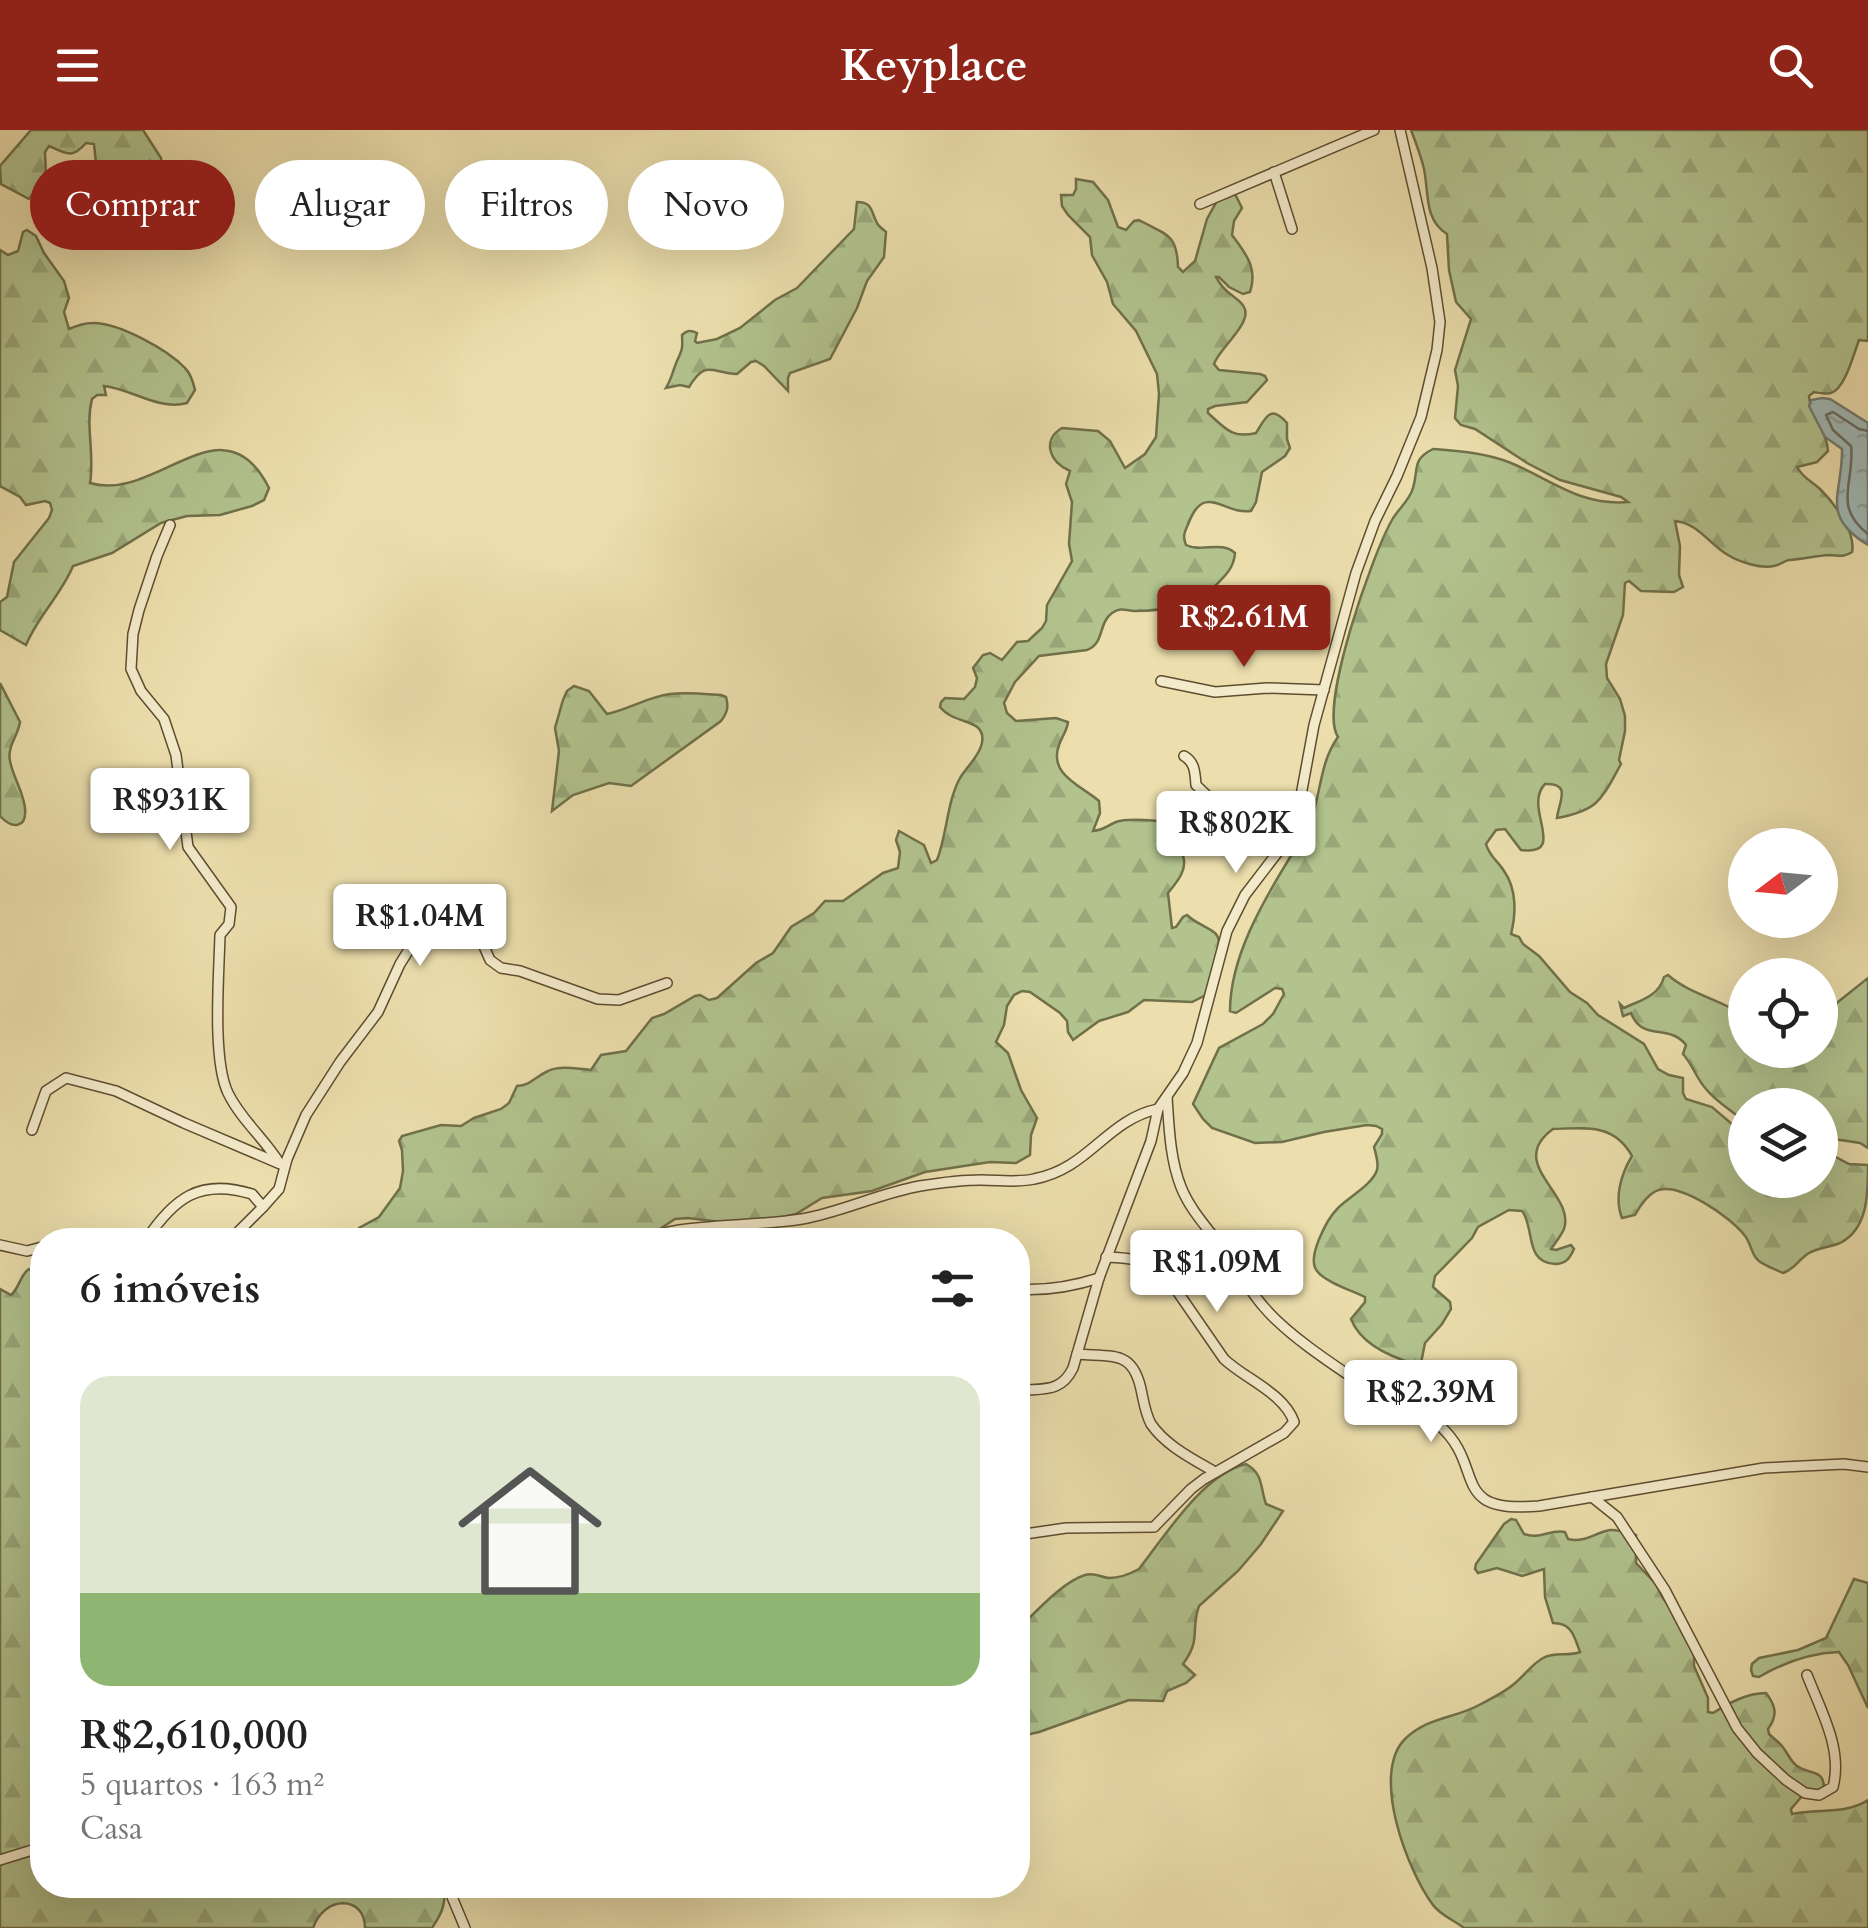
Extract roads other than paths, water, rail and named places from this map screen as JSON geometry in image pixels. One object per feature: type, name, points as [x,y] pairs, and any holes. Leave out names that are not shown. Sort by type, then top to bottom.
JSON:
[{"type":"street","points":[[1200,204],[1374,130]]},
{"type":"street","points":[[1030,1389],[1063,1384],[1073,1368],[1098,1278],[1151,1141],[1158,1109],[1183,1073],[1198,1042],[1227,931],[1245,895],[1285,840],[1297,816],[1314,726],[1356,573],[1421,417],[1440,322],[1432,268],[1400,130]]},
{"type":"street","points":[[1274,172],[1292,228]]},
{"type":"street","points":[[170,525],[139,610],[131,669],[140,691],[164,719],[176,756],[188,847],[231,907],[229,924],[220,935],[220,1053],[224,1083],[241,1114],[282,1165]]},
{"type":"street","points":[[1161,681],[1214,692],[1266,688],[1324,690]]},
{"type":"street","points":[[1184,756],[1195,770],[1196,785],[1214,802],[1285,840]]},
{"type":"street","points":[[242,1228],[279,1189],[282,1165],[306,1115],[378,1012],[405,955],[435,932],[479,923],[485,928],[482,942],[490,960],[501,968],[598,999],[619,1000],[667,983]]},
{"type":"street","points":[[32,1130],[46,1091],[66,1078],[116,1091],[282,1165]]},
{"type":"street","points":[[1167,1094],[1171,1146],[1181,1188],[1260,1303],[1275,1319],[1370,1390],[1422,1413],[1439,1426],[1474,1487],[1491,1504],[1520,1508],[1764,1468],[1844,1464],[1868,1467]]},
{"type":"street","points":[[699,1228],[804,1218],[918,1186],[976,1180],[1035,1180],[1064,1171],[1115,1128],[1142,1112],[1158,1109]]},
{"type":"street","points":[[155,1228],[173,1205],[198,1192],[242,1191],[252,1194],[263,1207]]},
{"type":"street","points":[[0,1246],[30,1249]]},
{"type":"street","points":[[1030,1533],[1066,1528],[1152,1528],[1191,1489],[1291,1428],[1293,1417],[1224,1359],[1166,1275],[1157,1267],[1128,1258],[1106,1257]]},
{"type":"street","points":[[1030,1290],[1071,1287],[1098,1278]]},
{"type":"street","points":[[1077,1354],[1120,1358],[1132,1364],[1149,1421],[1187,1456],[1215,1472]]},
{"type":"street","points":[[1592,1497],[1616,1517],[1665,1590],[1737,1728],[1786,1780],[1805,1793],[1819,1795],[1832,1787],[1836,1756],[1807,1676]]},
{"type":"street","points":[[0,1860],[30,1851]]},
{"type":"street","points":[[452,1898],[465,1928]]},
{"type":"water","points":[[1822,398],[1868,423],[1868,545],[1843,524],[1839,513],[1842,449],[1825,437],[1809,406],[1811,400]]}]
